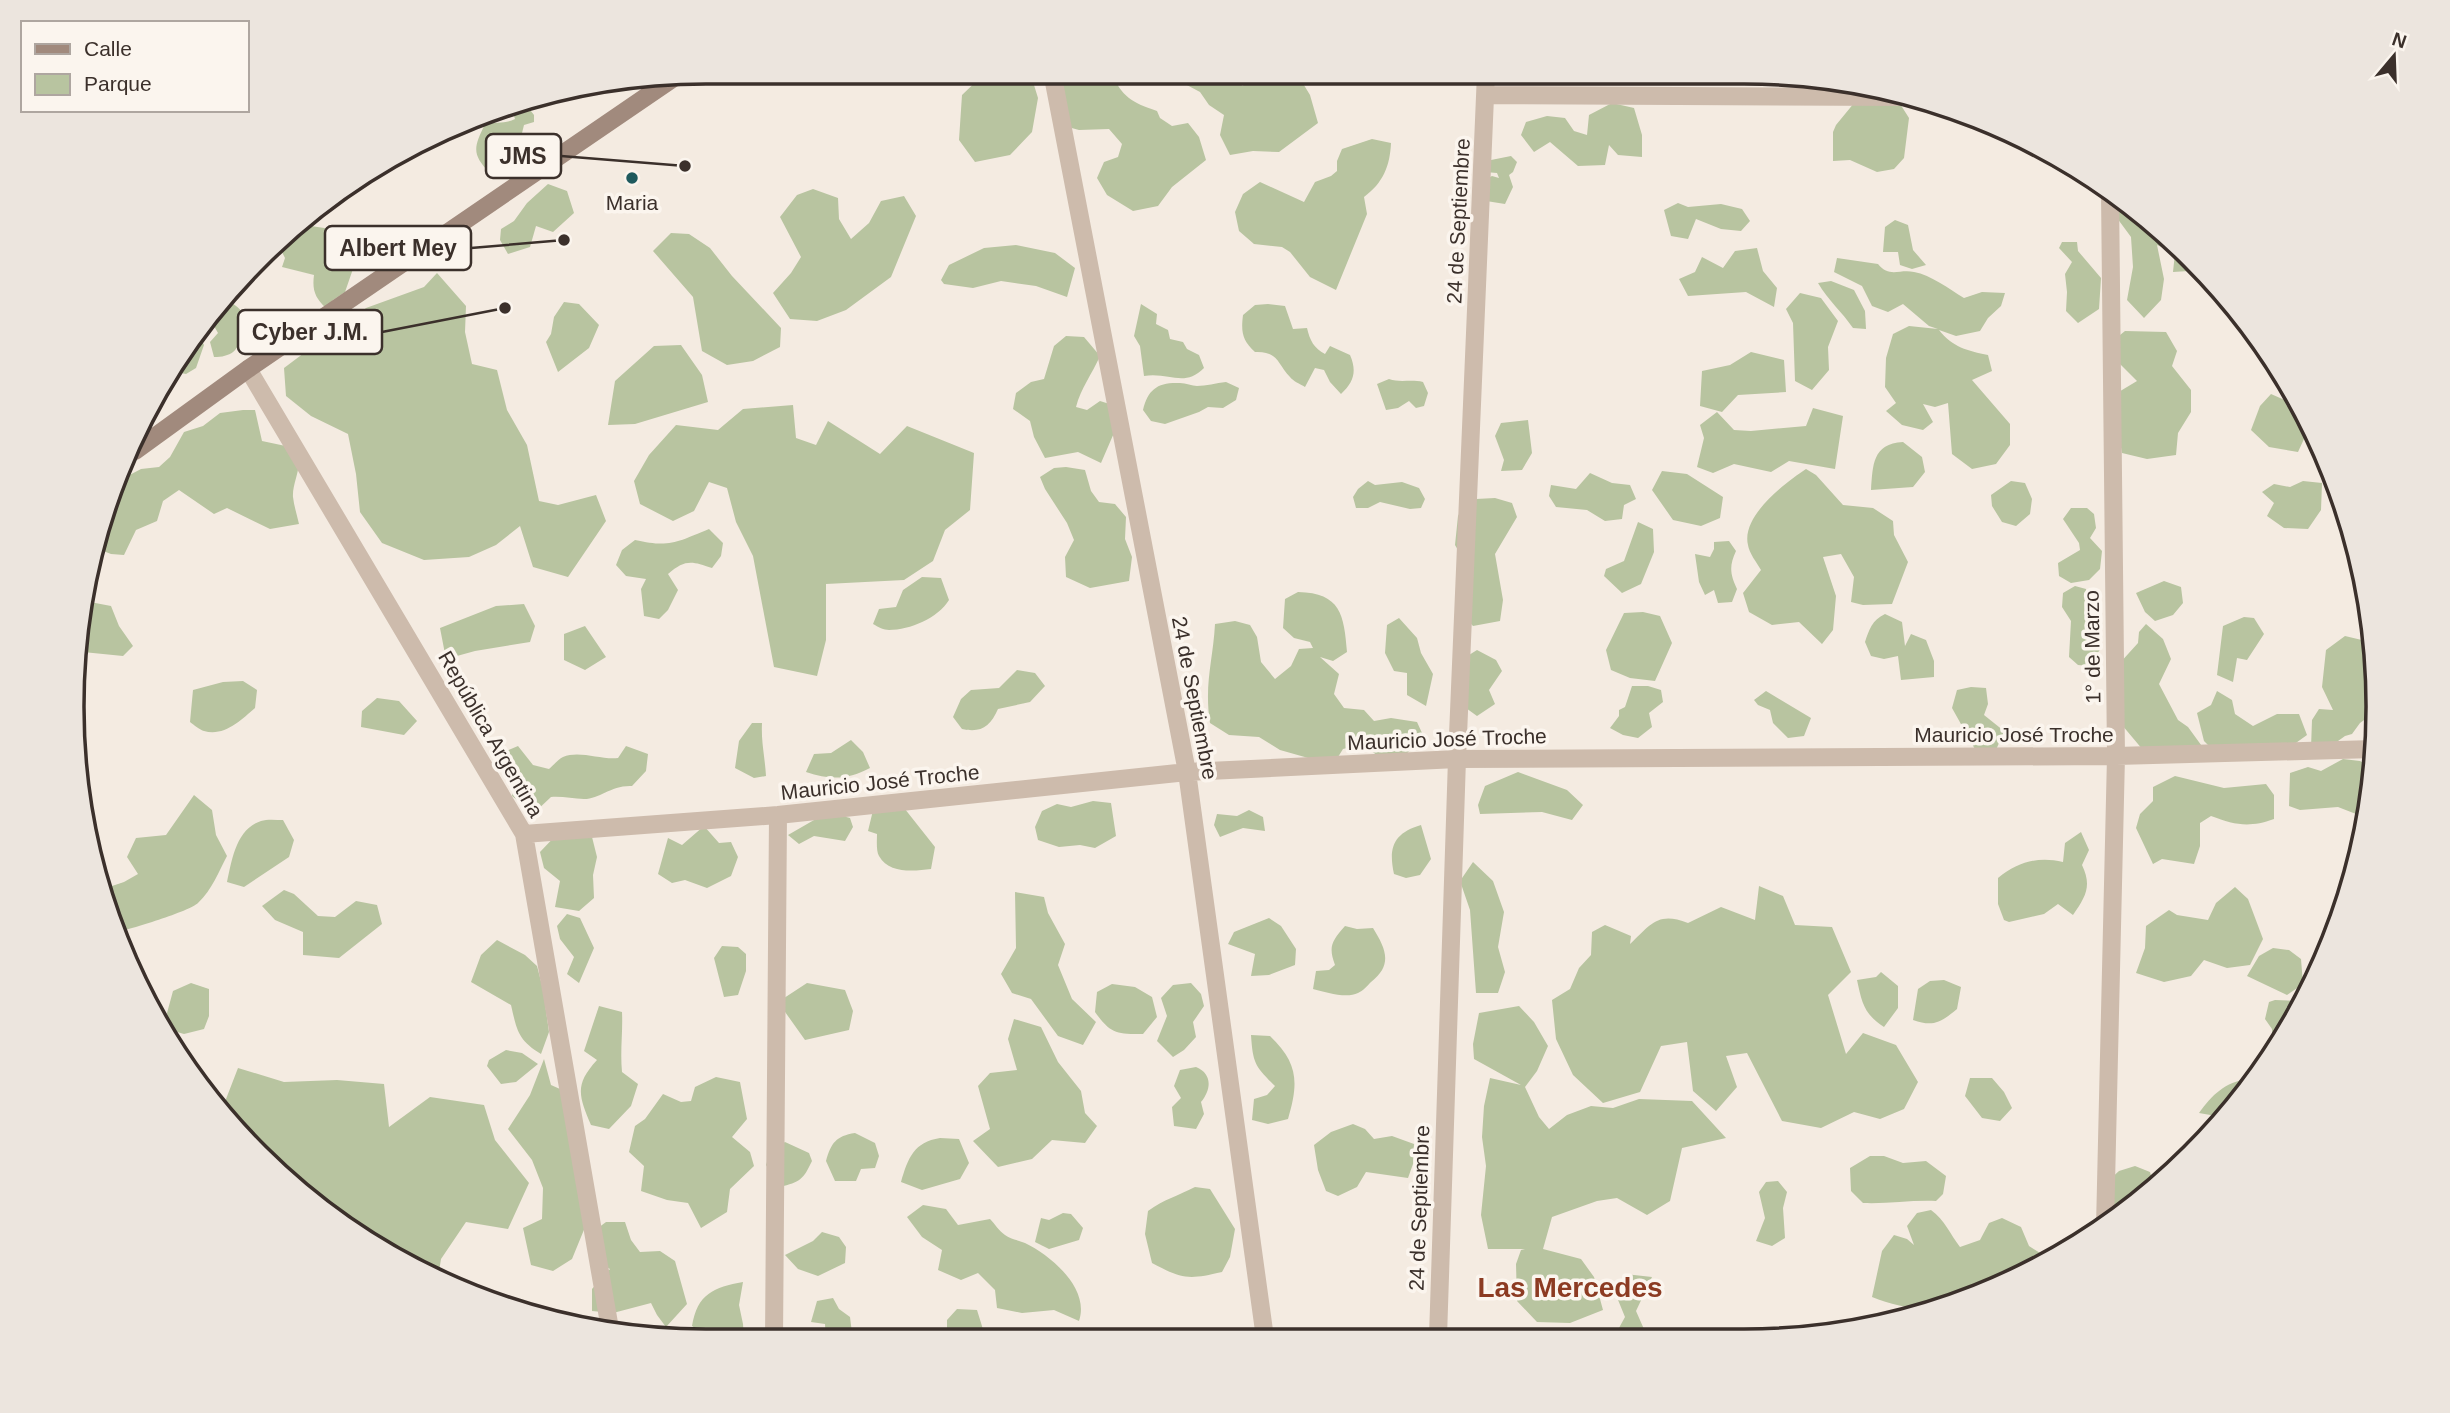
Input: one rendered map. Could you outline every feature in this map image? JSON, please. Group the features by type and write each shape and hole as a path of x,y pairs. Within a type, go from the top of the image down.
{"main road":[{"path":"141,447 248,369 663,85"}],"street":[{"name":"24 de Septiembre","path":"1054,84 1187,772 1264,1329"},
{"name":"24 de Septiembre","path":"1438,1329 1457,759 1486,84"},
{"path":"1486,95 1869,97"},
{"name":"1° de Marzo","path":"2105,1212 2116,756 2110,204"},
{"name":"República Argentina","path":"248,369 524,834 609,1321"},
{"name":"Mauricio José Troche","path":"524,834 778,815 1187,772 1457,759 2116,756 2365,748"},
{"path":"774,1329 778,815"}],"green space":[{"path":"973,84 1034,84 1038,98 1032,132 1010,155 975,162 959,140 962,95"},
{"path":"1047,84 1117,84 1134,101 1157,111 1160,118 1172,126 1188,123 1199,137 1206,160 1172,187 1158,206 1133,211 1107,195 1097,178 1104,162 1118,157 1122,144 1109,129 1079,130 1068,127"},
{"path":"1185,84 1303,84 1310,95 1318,123 1279,152 1253,151 1230,155 1220,135 1224,115 1209,105 1200,92"},
{"path":"1859,97 1900,104 1909,118 1904,158 1894,169 1877,172 1850,160 1833,161 1833,132"},
{"path":"1612,103 1634,108 1642,135 1642,157 1618,155 1609,145 1605,165 1578,166 1550,142 1534,152 1521,135 1526,122 1547,116 1565,118 1574,131 1587,135 1589,115"},
{"path":"530,110 534,115 534,122 524,125 522,133 528,141 529,160 490,173 477,155 478,139 485,125 515,119 514,115"},
{"path":"1372,139 1391,143 1389,159 1381,180 1364,197 1367,214 1336,290 1310,277 1290,252 1282,247 1254,244 1239,231 1235,212 1243,194 1260,182 1304,202 1315,182 1337,171 1337,161 1342,149"},
{"path":"1511,156 1517,162 1509,175 1513,187 1505,204 1480,200 1482,181 1492,176 1499,178 1497,173 1485,172 1486,161"},
{"path":"548,184 567,191 574,213 553,232 536,226 530,247 508,254 500,240 501,229 514,221 527,203"},
{"path":"813,189 838,198 839,219 851,239 869,223 881,201 904,196 916,216 891,277 846,310 817,321 790,319 773,293 801,257 780,217 797,195"},
{"path":"1678,203 1688,207 1721,204 1742,209 1750,221 1741,231 1721,229 1696,219 1688,239 1671,236 1664,210"},
{"path":"2119,211 2166,249 2157,245 2164,279 2161,300 2144,318 2127,300 2133,267 2131,237 2117,218"},
{"path":"1895,220 1908,225 1913,250 1926,265 1912,269 1900,265 1898,252 1883,252 1885,227"},
{"path":"311,226 331,229 341,241 338,251 348,255 354,266 345,292 326,308 315,293 314,275 282,267 285,258 282,251"},
{"path":"671,233 689,234 710,248 732,276 781,328 780,347 753,361 727,365 702,351 693,297 653,251"},
{"path":"2062,242 2077,242 2078,251 2101,278 2099,309 2078,323 2066,311 2065,274 2072,262 2059,248"},
{"path":"1016,245 1055,253 1075,268 1067,297 1036,286 1001,281 973,288 944,284 941,280 949,265 984,248"},
{"path":"1757,248 1763,271 1777,288 1774,307 1746,292 1688,296 1679,279 1695,272 1702,257 1723,268 1735,251"},
{"path":"2175,257 2189,271 2173,272"},
{"path":"1837,258 1878,264 1890,272 1909,271 1927,276 1964,298 1982,292 2005,293 2001,306 1988,318 1980,331 1956,336 1939,330 1949,341 1988,355 1992,371 1972,380 2010,424 2010,445 1996,464 1972,469 1952,454 1948,403 1935,407 1923,404 1933,422 1923,430 1902,425 1886,411 1896,403 1885,387 1886,358 1893,334 1909,326 1938,329 1929,326 1903,304 1888,312 1872,306 1862,286 1834,272"},
{"path":"437,273 466,306 465,332 472,364 497,370 507,410 527,445 539,501 558,505 596,495 606,521 568,577 533,567 520,526 496,545 469,557 424,560 382,543 360,512 348,434 311,416 286,396 284,368 304,353 322,334 346,325 366,308 424,287"},
{"path":"1831,281 1854,290 1865,311 1866,329 1853,328 1818,283"},
{"path":"1800,293 1821,298 1838,321 1828,347 1829,370 1812,390 1795,381 1793,323 1786,309"},
{"path":"564,302 579,304 599,325 589,348 558,372 546,342 551,334 554,317"},
{"path":"232,303 253,318 249,329 240,332 239,344 234,351 225,356 214,357 210,342 218,333 214,326"},
{"path":"1141,304 1157,314 1156,324 1168,330 1170,339 1183,342 1187,349 1199,355 1204,368 1197,374 1183,378 1144,376 1140,346 1134,336"},
{"path":"1255,305 1285,306 1293,329 1307,328 1313,344 1321,352 1325,354 1330,346 1350,355 1353,376 1341,394 1324,370 1315,368 1305,387 1291,378 1273,356 1255,352 1247,344 1243,335 1243,315"},
{"path":"2125,331 2166,332 2177,351 2172,366 2191,390 2191,412 2178,433 2176,455 2147,459 2122,453 2112,396 2137,381 2104,348"},
{"path":"1066,336 1084,337 1100,356 1076,407 1087,410 1100,401 1119,407 1117,426 1101,463 1078,452 1045,458 1034,437 1030,421 1013,409 1016,393 1031,382 1044,379 1054,346"},
{"path":"203,342 196,368 186,374 181,373"},
{"path":"681,345 702,375 708,402 635,424 608,425 615,381 654,346"},
{"path":"1751,352 1784,360 1786,392 1738,395 1722,412 1700,406 1702,371 1730,365"},
{"path":"1389,379 1423,382 1428,393 1424,406 1416,408 1409,401 1398,408 1386,410 1377,384"},
{"path":"1226,382 1239,388 1236,400 1223,408 1208,407 1165,424 1151,421 1143,410 1151,392 1160,386 1180,383 1200,386"},
{"path":"2271,394 2286,401 2305,437 2298,452 2269,447 2251,430 2260,406"},
{"path":"793,405 796,438 816,445 828,421 880,454 907,426 974,453 970,510 945,530 933,561 904,580 826,584 826,640 817,676 774,667 753,556 736,522 727,488 709,482 694,511 673,521 640,504 634,481 649,455 676,425 718,430 743,409"},
{"path":"1813,408 1843,416 1835,469 1789,461 1771,472 1734,464 1713,473 1697,467 1704,438 1700,425 1717,412 1734,430 1751,431 1806,426"},
{"path":"255,410 262,441 295,448 299,461 293,497 299,524 270,529 227,508 214,514 179,490 163,501 157,521 136,530 124,555 104,551 128,476 141,469 159,467 170,457 184,432 203,426 220,413"},
{"path":"1528,420 1532,453 1522,470 1501,471 1504,460 1495,436 1501,423"},
{"path":"1903,442 1922,457 1925,472 1913,487 1871,490 1874,464 1880,451"},
{"path":"1054,468 1085,470 1091,491 1099,502 1115,504 1126,517 1125,539 1132,557 1129,581 1090,588 1066,577 1065,557 1074,540 1040,477"},
{"path":"1806,469 1816,475 1843,505 1873,508 1893,521 1894,535 1908,562 1892,604 1863,605 1851,602 1854,577 1841,554 1823,557 1836,596 1833,630 1822,644 1799,622 1772,625 1749,612 1743,593 1761,570 1748,545 1751,523 1766,501"},
{"path":"1662,471 1687,474 1723,497 1720,518 1701,526 1673,520 1652,490"},
{"path":"1590,473 1612,483 1630,485 1636,499 1624,505 1622,519 1605,521 1587,510 1556,507 1549,496 1551,485 1576,489"},
{"path":"1368,481 1375,485 1402,482 1419,488 1425,499 1421,508 1410,509 1380,502 1368,508 1356,508 1353,497"},
{"path":"2011,481 2025,483 2032,499 2030,514 2016,526 2002,522 1992,506 1991,495"},
{"path":"2303,481 2322,483 2321,510 2308,529 2284,528 2267,516 2274,503 2262,492 2274,484 2290,487"},
{"path":"1495,498 1512,503 1517,517 1495,554 1503,600 1500,621 1473,626 1459,611 1465,562 1455,545 1458,516 1463,507 1476,499"},
{"path":"2071,508 2087,508 2094,514 2096,528 2090,538 2102,551 2100,569 2089,580 2071,583 2059,576 2058,563 2080,550 2079,543 2063,519"},
{"path":"1638,522 1653,529 1654,552 1641,584 1622,593 1604,576 1606,569 1624,561"},
{"path":"709,529 723,543 721,556 712,568 689,563 674,569 668,574 678,590 668,610 659,619 644,616 641,589 646,579 626,576 616,565 622,550 635,540 673,542"},
{"path":"1729,541 1736,551 1731,570 1737,589 1732,602 1718,603 1714,590 1705,595 1699,582 1695,554 1710,557 1714,542"},
{"path":"922,577 941,578 949,600 938,612 923,622 906,628 887,630 873,624 879,609 896,607 903,590"},
{"path":"2164,581 2181,587 2183,603 2173,615 2155,621 2145,612 2136,593"},
{"path":"2075,586 2086,589 2094,624 2098,630 2101,648 2089,666 2078,665 2069,657 2071,621 2062,607 2063,593"},
{"path":"1298,592 1312,593 1332,602 1342,617 1347,652 1333,661 1320,657 1339,674 1334,694 1344,708 1364,710 1374,721 1391,718 1417,722 1422,733 1406,755 1379,757 1363,744 1343,749 1333,765 1280,750 1259,737 1229,735 1210,723 1208,684 1215,624 1235,621 1250,625 1257,637 1261,662 1275,679 1291,666 1299,649 1313,648 1310,642 1294,638 1283,628 1285,599"},
{"path":"93,603 111,606 119,626 133,646 123,656 86,652"},
{"path":"524,604 535,626 530,642 446,659 440,628 496,606"},
{"path":"1643,612 1660,616 1672,643 1655,681 1630,678 1611,670 1606,650 1624,613"},
{"path":"1885,614 1902,622 1905,646 1911,634 1926,640 1934,661 1934,677 1901,680 1898,656 1884,659 1871,656 1865,642 1874,622"},
{"path":"2244,617 2254,618 2264,634 2247,660 2237,658 2233,682 2217,675 2223,626"},
{"path":"1399,618 1417,638 1421,653 1433,674 1426,706 1407,695 1407,673 1394,671 1385,653 1387,625"},
{"path":"2146,624 2163,639 2171,659 2159,684 2178,720 2188,727 2204,749 2143,750 2122,725 2119,664 2138,643 2139,632"},
{"path":"585,626 606,657 585,670 564,660 564,634"},
{"path":"2345,636 2362,640 2366,719 2352,734 2331,746 2311,748 2312,720 2319,709 2333,710 2322,687 2326,650"},
{"path":"1477,650 1496,660 1502,671 1489,690 1495,704 1477,716 1459,703 1461,660"},
{"path":"1017,670 1035,673 1045,686 1030,702 998,709 984,727 975,730 962,729 953,717 961,699 971,690 999,688"},
{"path":"243,681 257,690 255,708 238,722 225,730 211,732 190,722 193,690 223,682"},
{"path":"1632,686 1648,686 1661,690 1663,702 1649,713 1652,727 1638,738 1623,735 1610,728 1619,716 1619,710 1625,707"},
{"path":"1986,688 1988,704 1984,715 2004,731 1996,750 1976,751 1952,708 1957,690"},
{"path":"1766,691 1811,718 1804,736 1788,738 1773,723 1770,710 1758,705 1754,700"},
{"path":"2217,691 2232,700 2235,714 2253,726 2277,714 2299,714 2307,735 2293,745 2222,759 2204,741 2197,713 2211,705"},
{"path":"377,698 399,701 417,721 404,735 361,727 362,711"},
{"path":"752,723 762,723 766,776 754,778 735,768 739,741"},
{"path":"851,740 863,752 870,768 839,778 806,772 814,754 831,753"},
{"path":"518,746 533,765 549,769 561,758 569,755 618,758 626,746 648,754 646,771 632,786 590,798 551,797 534,813 512,796 516,782 508,771 504,752"},
{"path":"2343,759 2363,763 2357,814 2338,807 2300,810 2289,806 2290,773 2308,767 2321,771"},
{"path":"1518,772 1567,790 1583,805 1572,820 1542,812 1480,814 1478,805 1485,786"},
{"path":"2175,776 2224,788 2266,784 2274,795 2274,819 2257,824 2242,824 2211,816 2200,823 2200,846 2194,864 2162,859 2153,864 2136,828 2140,814 2153,801 2153,787"},
{"path":"194,795 212,810 216,835 227,856 215,880 198,903 184,911 125,930 111,886 138,874 127,857 136,838 166,835"},
{"path":"876,798 897,799 935,847 931,869 895,869 883,862 877,851 877,834 868,831"},
{"path":"1093,801 1111,803 1116,836 1095,848 1080,845 1059,847 1038,840 1035,827 1042,811 1057,804 1071,807"},
{"path":"1249,810 1263,817 1265,831 1243,828 1220,837 1214,825 1217,814 1237,816"},
{"path":"839,815 850,818 853,827 845,841 814,836 799,844 788,835 821,816"},
{"path":"283,820 294,840 289,857 244,887 227,882 237,846 246,831 261,821"},
{"path":"1421,825 1431,859 1420,875 1406,878 1394,874 1392,856 1395,842 1405,832"},
{"path":"704,826 719,843 731,842 738,857 731,876 707,888 685,880 672,883 658,874 668,838 682,845"},
{"path":"561,830 592,837 597,857 593,875 594,898 579,911 555,907 560,881 544,868 540,852"},
{"path":"2081,832 2089,850 2082,865 2087,885 2073,915 2058,904 2044,914 2009,922 2004,920 1998,904 1998,878 2013,868 2037,860 2063,862 2065,843"},
{"path":"1473,862 1493,881 1504,912 1498,947 1505,972 1498,993 1476,993 1470,910 1460,881"},
{"path":"1759,886 1783,896 1795,925 1832,927 1851,972 1828,995 1846,1054 1863,1033 1896,1045 1918,1082 1904,1109 1880,1119 1854,1112 1821,1128 1782,1121 1747,1053 1726,1056 1737,1087 1716,1111 1693,1091 1687,1042 1661,1046 1640,1092 1603,1103 1573,1075 1556,1039 1552,1000 1570,989 1579,968 1591,955 1592,932 1605,925 1631,936 1630,944 1662,919 1688,923 1721,907 1755,920"},
{"path":"2235,887 2248,899 2263,939 2250,965 2227,968 2204,960 2191,976 2164,982 2136,973 2145,948 2146,926 2169,910 2177,915 2208,920 2216,903"},
{"path":"284,890 294,894 318,916 335,917 356,901 377,905 382,924 339,958 303,955 303,932 275,920 262,906"},
{"path":"1015,892 1044,897 1048,913 1065,944 1058,965 1072,999 1096,1022 1083,1045 1058,1036 1031,999 1012,993 1001,974 1016,948"},
{"path":"567,914 580,918 594,948 579,983 567,974 574,957 560,939 557,926"},
{"path":"1269,918 1281,926 1296,949 1295,965 1269,975 1251,976 1255,954 1228,944 1234,932"},
{"path":"1345,926 1357,929 1373,928 1384,950 1385,963 1382,969 1363,990 1353,995 1313,989 1316,971 1329,970 1335,965 1332,944"},
{"path":"497,940 525,955 537,966 549,1032 541,1054 523,1039 511,1005 471,982 481,955"},
{"path":"722,946 738,947 746,954 746,971 738,995 724,997 714,958"},
{"path":"2273,948 2289,950 2301,959 2303,980 2300,986 2287,995 2247,976 2259,956"},
{"path":"1881,972 1898,986 1898,1008 1884,1027 1865,1007 1857,980 1876,977"},
{"path":"1944,980 1961,987 1957,1009 1936,1022 1913,1020 1918,989 1930,981"},
{"path":"191,983 209,989 209,1016 204,1029 184,1034 176,1032 167,1013 173,991"},
{"path":"807,983 845,990 853,1011 849,1030 805,1040 778,1002"},
{"path":"1191,983 1201,994 1204,1006 1193,1022 1196,1037 1173,1057 1157,1041 1167,1016 1161,998 1173,985"},
{"path":"1112,984 1135,987 1152,997 1157,1017 1143,1034 1126,1034 1110,1029 1095,1012 1097,992"},
{"path":"2292,1001 2272,1035 2272,1029 2265,1019 2269,1002"},
{"path":"599,1006 622,1012 622,1072 638,1084 631,1106 609,1129 591,1125 581,1091 585,1077 597,1060 584,1051"},
{"path":"1519,1006 1534,1022 1548,1046 1537,1071 1525,1087 1539,1117 1549,1129 1567,1115 1591,1106 1613,1108 1639,1099 1692,1101 1726,1138 1682,1148 1670,1201 1647,1215 1617,1198 1597,1201 1552,1217 1543,1249 1581,1259 1594,1277 1603,1310 1570,1323 1537,1322 1517,1301 1516,1264 1521,1250 1525,1249 1488,1249 1481,1215 1486,1166 1482,1137 1484,1106 1490,1078 1521,1085 1474,1059 1473,1044 1479,1013"},
{"path":"1014,1019 1041,1027 1058,1062 1081,1091 1085,1113 1097,1126 1085,1143 1052,1140 1032,1159 998,1167 973,1141 990,1129 978,1086 990,1073 1017,1070 1008,1039"},
{"path":"1251,1035 1270,1036 1291,1064 1295,1084 1288,1119 1268,1124 1252,1120 1254,1099 1267,1095 1275,1086 1256,1064"},
{"path":"506,1050 522,1053 538,1064 516,1082 501,1084 487,1066 489,1060"},
{"path":"544,1059 551,1085 569,1093 590,1215 572,1259 553,1271 531,1265 523,1228 542,1219 543,1188 532,1160 508,1129 530,1095"},
{"path":"1196,1067 1202,1070 1209,1083 1201,1102 1204,1114 1196,1129 1174,1126 1172,1107 1181,1098 1174,1086 1180,1070"},
{"path":"238,1068 284,1082 337,1080 384,1084 389,1127 430,1097 484,1105 495,1140 529,1183 508,1229 466,1222 441,1259 439,1269 395,1246 361,1224 296,1175 259,1140 225,1101"},
{"path":"716,1077 740,1082 747,1119 732,1137 750,1152 754,1166 730,1189 727,1212 701,1228 688,1203 667,1200 641,1191 644,1166 629,1152 635,1126 645,1119 663,1094 681,1102 691,1101 695,1087"},
{"path":"1970,1078 1992,1078 2004,1092 2012,1108 2000,1121 1982,1118 1965,1096"},
{"path":"2240,1081 2213,1116 2199,1113 2220,1090"},
{"path":"1353,1124 1365,1129 1374,1139 1392,1136 1414,1144 1413,1164 1408,1178 1366,1172 1357,1187 1338,1196 1326,1191 1318,1170 1314,1145 1331,1132"},
{"path":"855,1133 875,1143 879,1156 875,1168 861,1169 856,1181 835,1181 826,1161 830,1149 839,1138"},
{"path":"940,1138 959,1139 969,1163 960,1179 922,1190 901,1182 913,1152 924,1143"},
{"path":"785,1142 809,1153 812,1161 800,1179 780,1187 766,1165 771,1150"},
{"path":"1870,1156 1884,1156 1903,1163 1926,1161 1946,1176 1943,1194 1936,1201 1863,1203 1851,1191 1850,1168"},
{"path":"2135,1166 2150,1172 2151,1177 2114,1206 2107,1201 2108,1181 2119,1171"},
{"path":"1778,1181 1787,1192 1783,1208 1785,1238 1772,1246 1756,1241 1765,1218 1759,1192 1766,1182"},
{"path":"1195,1187 1210,1189 1235,1229 1230,1257 1222,1272 1186,1276 1152,1263 1145,1234 1148,1211"},
{"path":"923,1205 946,1209 958,1225 990,1219 1007,1236 1046,1256 1074,1286 1081,1309 1079,1321 1054,1310 1022,1313 997,1308 995,1290 978,1273 961,1280 938,1270 942,1250 922,1237 907,1217"},
{"path":"1931,1210 1944,1223 1960,1247 1980,1240 1989,1223 2002,1218 2021,1227 2029,1246 2041,1253 1982,1282 1907,1307 1872,1297 1882,1251 1894,1235 1907,1239 1914,1245 1907,1226 1917,1213"},
{"path":"1063,1213 1071,1214 1083,1228 1079,1240 1049,1249 1035,1242 1041,1218 1049,1220"},
{"path":"606,1222 625,1222 631,1240 640,1252 660,1251 675,1261 687,1304 666,1327 651,1303 613,1313 592,1311 592,1289 610,1269 598,1262 598,1228"},
{"path":"822,1232 839,1237 846,1247 845,1263 818,1276 798,1269 785,1255 813,1241"},
{"path":"1625,1274 1652,1277 1636,1311 1644,1329 1618,1329 1625,1317 1616,1295"},
{"path":"743,1282 739,1305 743,1329 696,1329 692,1326 694,1315 703,1299 724,1286"},
{"path":"833,1298 839,1309 850,1317 852,1329 825,1329 825,1324 811,1322 817,1301"},
{"path":"957,1309 977,1310 983,1329 947,1329 947,1320"}],"place":[{"name":"JMS","path":"685,166"},
{"name":"Maria","path":"632,178"},
{"name":"Albert Mey","path":"564,240"},
{"name":"Cyber J.M.","path":"505,308"}],"district":[{"name":"Las Mercedes","path":"1570,1287"}]}
